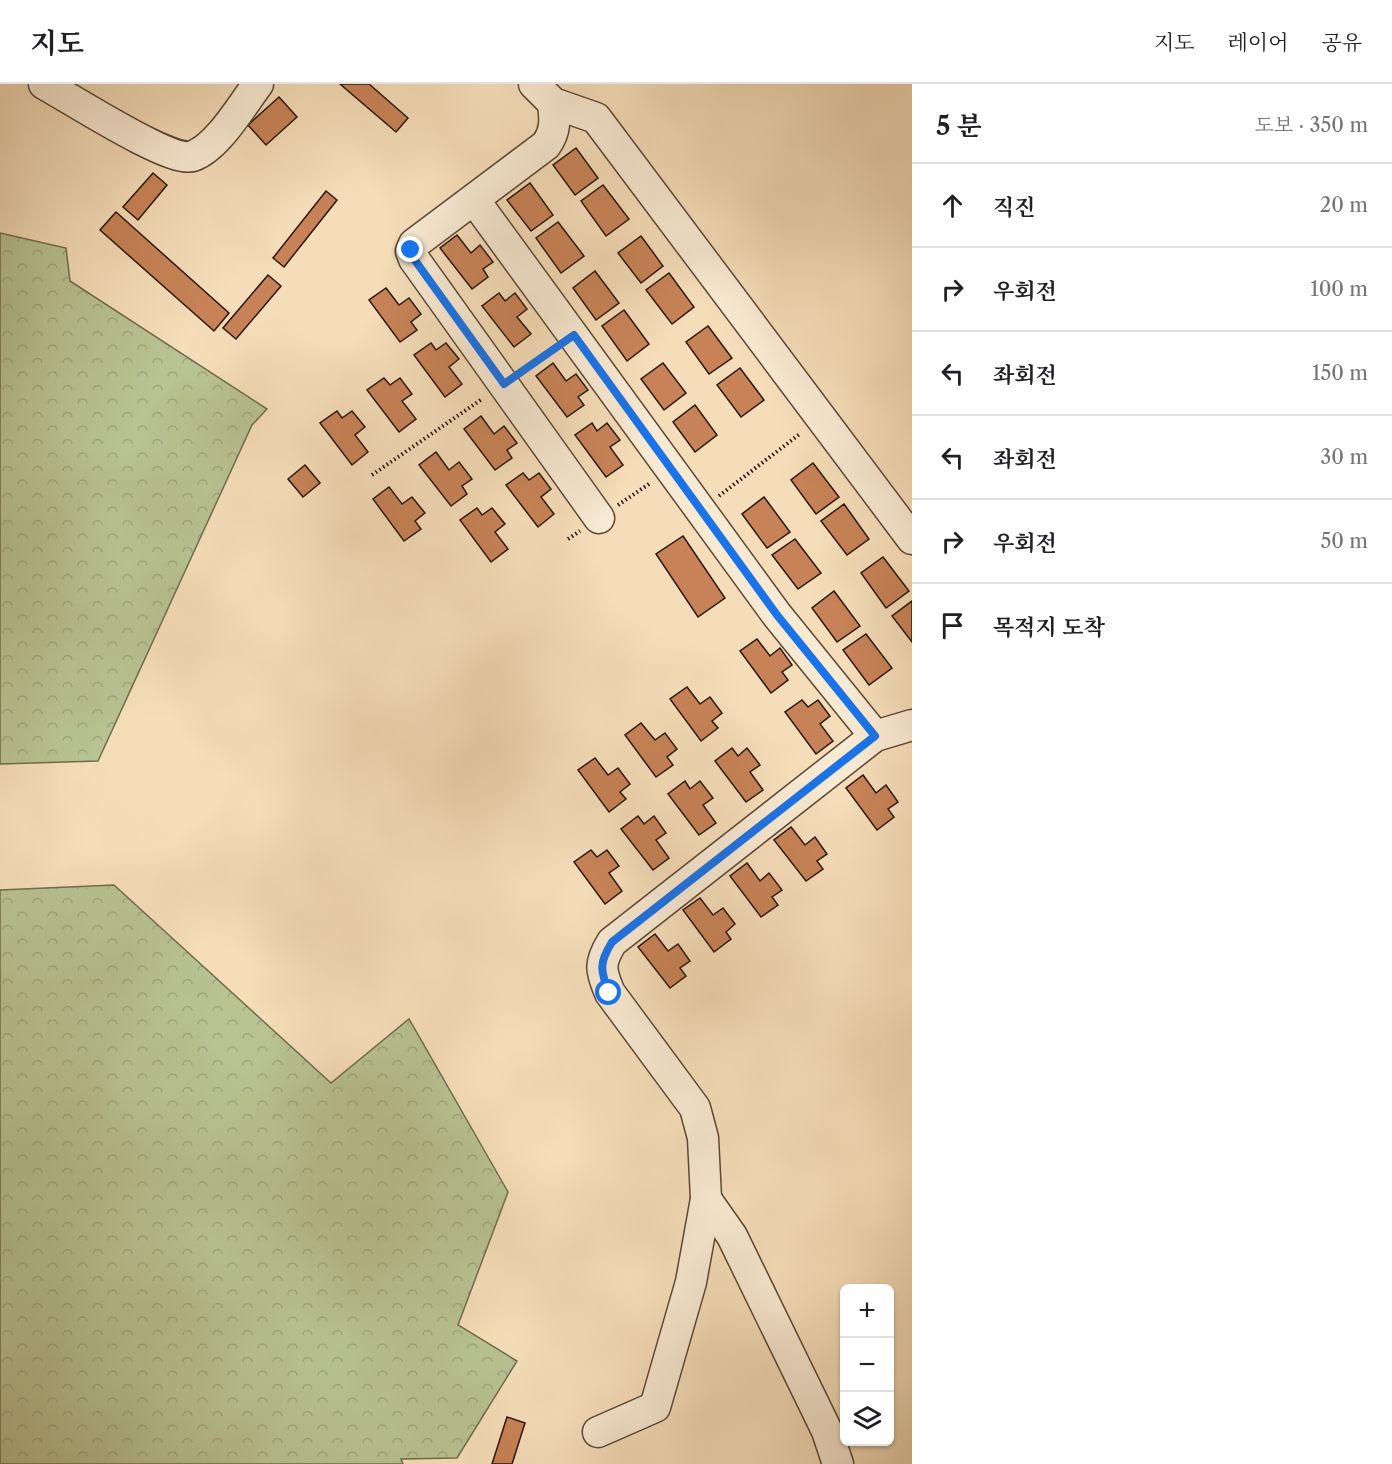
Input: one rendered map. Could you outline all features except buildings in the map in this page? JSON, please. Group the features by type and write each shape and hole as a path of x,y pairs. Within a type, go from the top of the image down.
{"street":[{"path":"45,84 151,146 177,157 191,157 215,139 258,84"},
{"path":"543,94 555,123 553,135 546,145 475,201 414,244 411,250 414,259 599,518"},
{"path":"543,94 596,118 912,539"},
{"path":"475,201 777,615 875,736"},
{"path":"598,1432 655,1407 691,1282 706,1199 703,1138 695,1108 609,993 603,975 602,958 612,942 875,736 912,725"},
{"path":"706,1199 732,1236 827,1431 838,1464"}],"path":[{"path":"372,475 574,335"},
{"path":"702,510 821,418"}],"green space":[{"path":"0,233 66,248 70,281 267,409 252,425 98,761 0,764"},
{"path":"114,885 331,1083 409,1019 508,1192 458,1325 517,1361 457,1458 401,1459 403,1464 0,1464 0,890"}],"route":[{"path":"411,250 414,259 504,384 574,335 777,615 875,736 612,942 602,958 603,975 609,993"}]}
